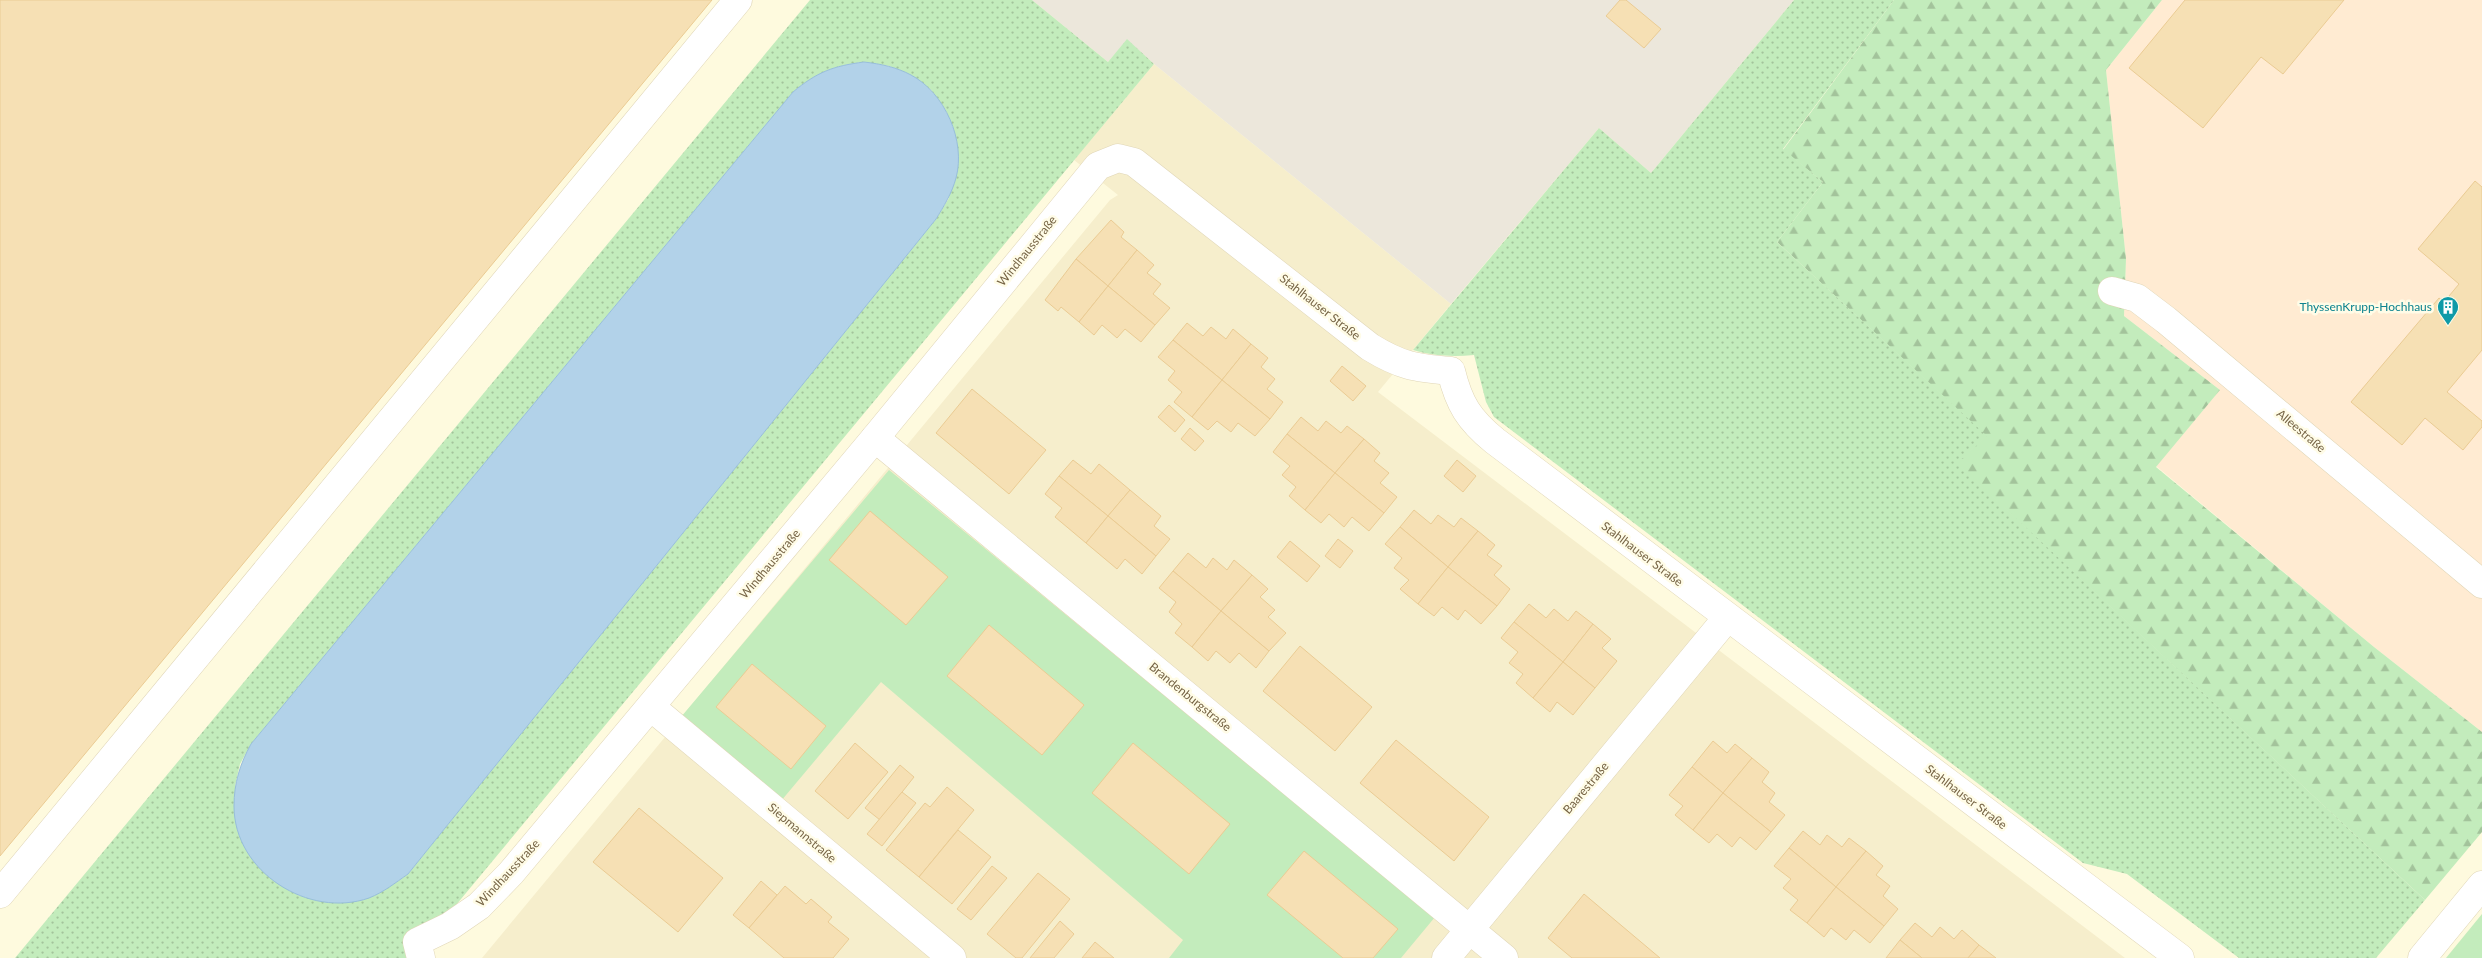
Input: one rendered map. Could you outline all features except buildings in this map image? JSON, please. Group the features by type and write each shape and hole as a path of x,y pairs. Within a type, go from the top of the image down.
{"street":[{"path":"0,894 738,0"},
{"name":"Stahlhauser Straße","path":"1118,158 1134,162 1370,347 1392,360 1413,368 1451,371 1464,410 1476,425 1727,618 2180,958"},
{"name":"Windhausstraße","path":"419,950 479,906 511,874 875,438 1098,166 1118,158"},
{"name":"Alleestraße","path":"2112,291 2137,298 2166,320 2482,584"},
{"name":"Brandenburgstraße","path":"875,438 1504,958"},
{"name":"Baarestraße","path":"1446,958 1727,618"},
{"name":"Siepmannstraße","path":"651,707 952,958"},
{"path":"2422,958 2482,885"}],"shaded area":[{"path":"1032,0 1794,0 1651,173 1599,128 1451,304 1154,64 1127,40 1108,62"},
{"path":"2162,0 2482,0 2482,732 2374,647 2156,466 2220,390 2124,316 2126,259 2106,70"},
{"path":"1154,64 1451,304 1378,392 2125,958 482,958 1110,200 1118,195 1074,160"}],"green space":[{"path":"810,0 1032,0 1108,62 1127,39 1154,64 412,958 15,958","holes":["864,62 889,66 913,76 931,90 945,109 954,130 949,198 936,219 408,874 382,891 356,900 329,901 298,895 235,786 240,764 251,744 793,92 810,79 835,68"]},
{"path":"1794,0 1894,0 1783,149 1823,182 1777,242 1987,436 1957,463 2425,900 2376,958 2239,958 2127,874 2083,863 1494,417 1486,402 1474,355 1443,356 1413,350 1599,128 1651,173"},
{"path":"1894,0 2162,0 2106,70 2126,259 2124,316 2220,390 2156,467 2374,647 2482,732 2482,832 2425,900 1956,463 1986,436 1777,242 1823,182 1783,150"},
{"path":"889,470 1435,917 1401,958 1169,958 1183,940 881,682 781,801 681,717"},
{"path":"2482,914 2482,958 2446,958"}],"water":[{"path":"864,62 882,65 911,75 934,93 950,119 958,149 958,164 952,189 936,219 408,874 374,896 346,903 323,902 300,896 279,885 261,870 247,851 237,830 234,806 236,782 251,744 793,92 810,79 826,71"}],"place":[{"name":"ThyssenKrupp-Hochhaus","path":"2448,326"}]}
